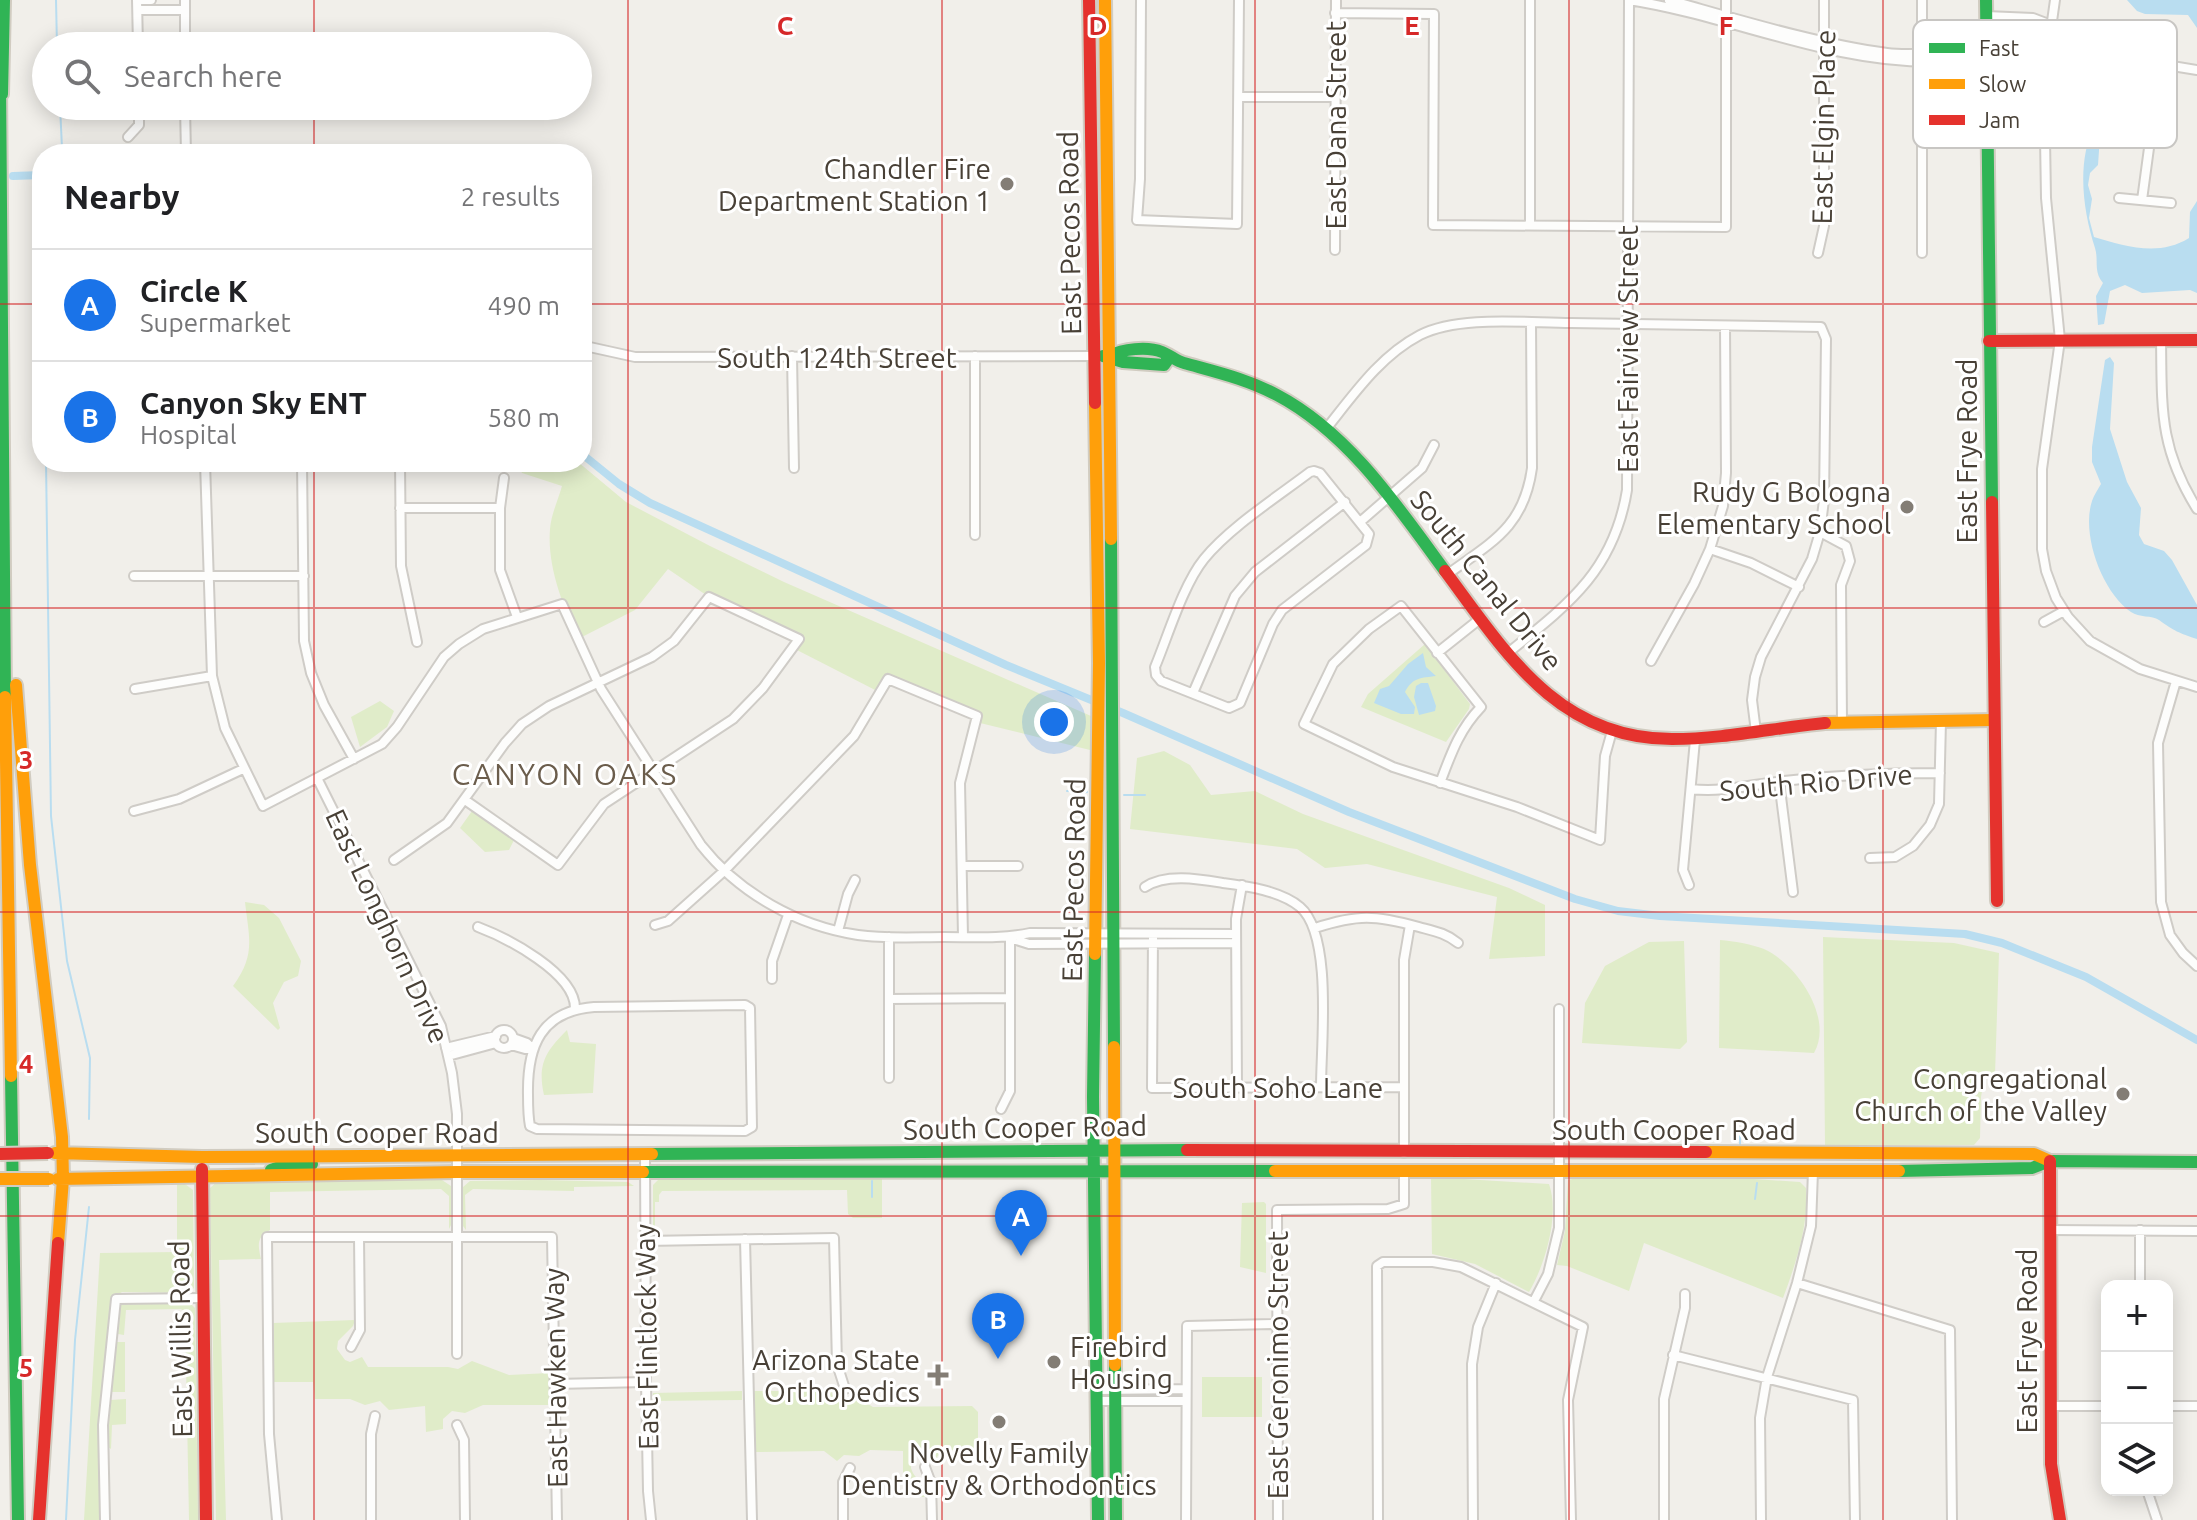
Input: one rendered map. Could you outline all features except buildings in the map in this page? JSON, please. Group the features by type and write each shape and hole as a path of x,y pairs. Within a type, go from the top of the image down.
{"main road":[{"path":"4,0 3,544 18,1520"},
{"name":"East Pecos Road","path":"1089,0 1099,692 1094,1151 1098,1520"},
{"name":"East Pecos Road","path":"1105,0 1113,698 1116,1520"},
{"name":"East Frye Road","path":"1986,0 1986,20"},
{"path":"0,82 2,155"},
{"path":"1089,102 1105,101"},
{"name":"East Frye Road","path":"1987,148 1997,901"},
{"path":"1989,341 2197,340"},
{"path":"1096,356 1109,356"},
{"name":"South Canal Drive","path":"1109,356 1123,362 1164,365 1169,358 1216,370 1256,385 1300,409 1355,457 1529,677 1555,700 1585,720 1612,731 1662,741 1842,723 1993,720"},
{"path":"3,544 12,581 19,750 63,1179 39,1520"},
{"name":"South Cooper Road","path":"0,1154 202,1157 1094,1151 2034,1154 2050,1161"},
{"path":"1813,1154 1813,1171"},
{"path":"1988,1154 1989,1169"},
{"name":"East Willis Road","path":"202,1157 206,1520"},
{"path":"256,1174 283,1166 311,1164 324,1157"},
{"name":"East Frye Road","path":"2050,1161 2052,1483 2060,1520"},
{"name":"South Cooper Road","path":"0,1179 457,1172 1813,1171 2032,1168 2050,1161 2197,1162"}],"street":[{"path":"137,3 151,0"},
{"path":"1141,0 1137,220 1237,224 1239,0"},
{"name":"East Dana Street","path":"1335,250 1336,0"},
{"path":"1530,0 1530,224"},
{"path":"1629,0 1726,19 1876,59 1913,58"},
{"name":"East Fairview Street","path":"1509,652 1562,610 1583,588 1613,540 1623,515 1627,490 1629,0"},
{"path":"1669,0 1726,19"},
{"path":"1335,13 1434,14 1433,225 1726,227 1726,0"},
{"name":"East Elgin Place","path":"1818,253 1824,226 1824,0"},
{"path":"2053,20 2055,0"},
{"path":"137,3 185,5 185,32"},
{"path":"137,3 138,32"},
{"path":"1986,16 2039,20"},
{"path":"2177,68 2197,70"},
{"path":"1239,97 1336,97"},
{"path":"128,137 139,125 139,120"},
{"path":"185,120 186,144"},
{"path":"1922,148 1922,253"},
{"path":"2045,148 2046,198 2060,340 2042,469 2042,549 2046,571 2064,611 2090,641 2140,669 2197,687"},
{"path":"2142,200 2149,148"},
{"path":"2119,198 2171,203"},
{"path":"1448,574 1506,529 1520,513 1529,490 1532,468 1531,323"},
{"path":"1326,429 1382,362 1423,334 1447,326 1531,323 1821,327 1826,339 1824,500 1820,532 1812,559 1772,632 1755,677 1752,700 1756,732"},
{"path":"1651,661 1694,584 1710,549 1723,506 1726,473 1725,326"},
{"path":"2161,339 2162,414 2166,439 2174,468 2197,509"},
{"name":"South 124th Street","path":"592,348 635,357 1096,356"},
{"path":"792,356 794,468"},
{"path":"975,356 975,535"},
{"path":"1360,522 1422,468 1434,445"},
{"path":"205,472 212,676 225,728 263,806 382,744 444,657 483,629 562,604 599,684 701,845 724,871 788,915 838,931 889,937 1010,938 1030,933 1112,940 1236,939"},
{"path":"302,472 304,641 311,673 324,705 354,759"},
{"path":"400,472 401,566 417,642"},
{"path":"1310,472 1320,473 1345,502 1370,539 1282,610 1273,624 1240,703 1229,708 1161,681 1155,667 1191,580 1203,560 1221,542 1310,472"},
{"path":"504,478 500,508 500,570 517,617"},
{"path":"1193,693 1235,596 1243,585 1255,572 1345,502"},
{"path":"400,508 500,508"},
{"path":"1820,532 1846,546 1850,561 1841,585 1842,723"},
{"path":"1710,549 1751,563 1799,587"},
{"path":"134,576 304,576"},
{"path":"394,860 447,823 522,724 549,706 652,657 674,641 709,597 799,639 763,688 733,719 604,804 558,865 465,800"},
{"path":"1440,783 1456,739 1481,707 1401,606 1369,629 1333,664 1304,724 1393,767 1440,783 1517,807 1600,840 1605,756 1612,731"},
{"path":"2044,622 2064,611"},
{"path":"1437,653 1481,618"},
{"path":"135,689 212,676"},
{"path":"655,925 668,921 724,871 854,736 888,679 977,716 960,783 963,937"},
{"path":"2176,681 2158,743 2161,902 2170,935 2197,966"},
{"path":"1870,858 1895,857 1913,846 1930,825 1939,804 1941,721"},
{"path":"1689,885 1683,870 1695,740"},
{"path":"134,811 179,799 243,769"},
{"name":"South Rio Drive","path":"1691,789 1732,789 1862,773 1940,773"},
{"name":"East Longhorn Drive","path":"317,778 441,1026 457,1114 457,1354"},
{"path":"1779,781 1793,892"},
{"path":"962,866 1018,866"},
{"path":"1145,887 1153,881 1194,878 1242,885 1287,899 1301,908 1315,928 1321,960 1321,1087"},
{"path":"838,931 855,880"},
{"path":"1237,1087 1236,939 1242,885"},
{"path":"772,979 772,961 788,915"},
{"path":"1315,928 1344,919 1375,916 1449,935 1458,943"},
{"path":"1404,1153 1404,960 1410,925"},
{"path":"478,927 529,953 559,976 575,999 575,1008"},
{"path":"889,937 889,1078"},
{"path":"1001,1109 1010,1091 1010,938"},
{"name":"South Soho Lane","path":"1153,940 1152,1088 1404,1087"},
{"path":"889,999 1010,998"},
{"path":"745,1005 750,1008 752,1127 745,1131 537,1129 530,1126 528,1084 533,1049 539,1035 553,1019 575,1008 745,1005"},
{"path":"1534,1301 1548,1274 1558,1238 1559,1009"},
{"path":"447,1052 496,1040 503,1030 510,1032 512,1041 525,1049 533,1049"},
{"path":"496,1040 502,1048 512,1041"},
{"name":"East Flintlock Way","path":"645,1154 646,1382 651,1520"},
{"name":"East Geronimo Street","path":"1278,1520 1277,1210 1388,1209 1404,1204 1404,1171"},
{"path":"1761,1520 1760,1418 1767,1377 1797,1283 1811,1226 1813,1171"},
{"path":"2050,1230 2197,1231"},
{"path":"2140,1230 2140,1280"},
{"path":"277,1520 269,1434 267,1237 457,1236"},
{"name":"East Hawken Way","path":"457,1236 552,1237 557,1520"},
{"path":"351,1347 360,1330 359,1237"},
{"path":"645,1241 834,1238 837,1364 845,1389"},
{"path":"745,1239 752,1520"},
{"path":"1378,1520 1377,1266 1383,1262 1433,1262 1461,1267 1583,1327 1568,1400 1571,1520"},
{"path":"1473,1520 1472,1364 1478,1327 1496,1283"},
{"path":"1797,1283 1950,1330 1952,1520"},
{"path":"1664,1520 1664,1399 1685,1308 1685,1294"},
{"path":"105,1520 103,1425 116,1299 203,1298"},
{"path":"1186,1520 1187,1326 1277,1324"},
{"path":"1673,1355 1853,1400 1855,1520"},
{"path":"555,1384 646,1382"},
{"path":"1149,1389 1149,1401"},
{"path":"1097,1395 1149,1389 1186,1389"},
{"path":"1162,1389 1162,1401"},
{"path":"1115,1395 1149,1401 1186,1401"},
{"path":"2050,1406 2101,1406"},
{"path":"2173,1406 2197,1406"},
{"path":"371,1520 371,1434 375,1416"},
{"path":"457,1425 464,1440 465,1520"},
{"path":"925,1467 931,1483 932,1520"},
{"path":"843,1520 843,1482 850,1468"},
{"path":"2149,1496 2157,1520"}],"green space":[{"path":"590,472 626,502 710,546 784,582 1091,716 1090,750 976,722 977,716 889,679 881,693 793,648 799,639 709,597 668,569 635,610 578,639 562,599 551,557 551,524 562,486 522,473"},
{"path":"1425,644 1470,704 1446,742 1361,707 1368,694"},
{"path":"380,701 394,711 387,727 360,747 351,717"},
{"path":"1164,751 1190,765 1211,795 1255,791 1303,814 1509,888 1545,905 1545,956 1489,959 1497,897 1367,864 1325,868 1297,849 1130,829 1137,758"},
{"path":"472,811 514,840 509,850 485,852 460,828"},
{"path":"245,902 264,905 279,918 301,961 298,976 284,982 273,1003 278,1030 233,986 248,955"},
{"path":"1823,937 1954,943 1999,953 1995,1075 1985,1074 1980,1138 1974,1145 1825,1145"},
{"path":"1720,940 1764,949 1800,979 1816,1009 1819,1024 1819,1039 1814,1053 1719,1048"},
{"path":"1684,941 1687,1042 1680,1049 1582,1043 1585,1003 1605,966 1649,942"},
{"path":"567,1030 570,1042 596,1044 593,1093 544,1095 542,1075 545,1059"},
{"path":"1431,1177 1549,1184 1552,1225 1540,1268 1529,1292 1475,1264 1432,1254"},
{"path":"882,1178 882,1218 853,1218 848,1214 847,1190 662,1191 659,1202 655,1202 655,1233 653,1229 653,1185 659,1179"},
{"path":"1739,1178 1800,1182 1806,1188 1803,1230 1783,1298 1644,1243 1629,1291 1567,1266 1557,1265 1565,1231 1568,1180"},
{"path":"442,1180 451,1186 449,1229 449,1196 441,1189 270,1192 270,1230 259,1242 261,1259 219,1260 226,1520 216,1520 210,1188 218,1181"},
{"path":"470,1181 628,1182 634,1186 574,1187 574,1191 473,1189 465,1195 466,1230 463,1226 463,1187"},
{"path":"177,1184 185,1184 193,1190 194,1288 187,1293 122,1292 111,1298 99,1426 100,1520 84,1520 100,1253 177,1252"},
{"path":"1264,1202 1266,1273 1240,1267 1242,1203"},
{"path":"188,1301 195,1308 198,1520 189,1520 185,1312 181,1309 126,1310 124,1335 118,1334 123,1303"},
{"path":"355,1320 338,1341 337,1349 345,1360 350,1362 362,1357 368,1367 458,1369 472,1361 509,1375 549,1373 550,1405 483,1405 465,1413 452,1411 443,1419 443,1429 426,1432 425,1406 389,1410 380,1401 365,1405 350,1399 315,1399 313,1382 274,1382 273,1323"},
{"path":"116,1342 125,1342 125,1392 111,1392"},
{"path":"1202,1377 1262,1377 1262,1417 1202,1417"},
{"path":"742,1391 742,1400 653,1401 653,1393"},
{"path":"752,1391 831,1391 833,1397 842,1403 858,1398 873,1407 972,1406 978,1412 978,1450 943,1450 936,1458 924,1452 917,1455 911,1468 925,1485 928,1497 903,1497 903,1451 870,1450 859,1456 844,1455 837,1461 824,1451 756,1452"},
{"path":"126,1399 126,1424 112,1425 111,1449 108,1447 110,1400"}],"water":[{"path":"2127,0 2197,0 2197,28 2188,15 2145,14 2137,11"},
{"path":"2087,148 2099,148 2098,165 2090,173 2088,185 2092,199 2089,218 2094,237 2142,248 2178,244 2189,238 2190,212 2197,201 2197,293 2190,290 2142,293 2125,285 2110,291 2104,324 2098,325 2096,296 2103,283 2097,270 2087,218 2083,186"},
{"path":"2110,357 2114,363 2110,429 2127,482 2141,508 2139,535 2144,544 2164,551 2172,560 2197,605 2197,639 2156,618 2131,612 2111,591 2096,561 2089,514 2101,484 2092,462 2092,447 2105,360"},
{"path":"1423,653 1426,667 1436,676 1414,681 1405,692 1415,707 1414,714 1401,714 1374,703 1380,689 1389,686 1408,664"},
{"path":"1428,683 1436,706 1435,711 1419,715 1414,697 1416,686"}],"waterway":[{"path":"56,0 57,32"},
{"path":"61,120 62,144"},
{"path":"13,176 32,175"},
{"path":"592,462 650,503 1006,665 1349,812 1575,899 1618,911 1660,916 1965,934 2002,943 2086,977 2197,1040"},
{"path":"46,472 51,816 67,961 90,1058 89,1119"},
{"path":"1067,791 1087,792"},
{"path":"1124,795 1145,795"},
{"path":"1740,1134 1740,1145"},
{"path":"872,1181 872,1197"},
{"path":"1755,1199 1757,1183"},
{"path":"66,1520 75,1340 89,1207"}],"traffic: fast":[{"path":"2,94 4,0"},
{"path":"1986,0 1986,20"},
{"path":"0,82 5,697"},
{"path":"1988,148 1992,502"},
{"path":"1109,356 1135,349 1156,350 1181,362 1254,385 1303,411 1370,473 1445,571"},
{"path":"1103,356 1123,362 1164,365 1169,358"},
{"path":"1111,539 1114,1047"},
{"path":"1095,954 1093,1097 1098,1520"},
{"path":"11,1076 18,1520"},
{"path":"652,1154 1187,1150"},
{"path":"1899,1171 2032,1168 2050,1161 2197,1162"},
{"path":"271,1170 312,1164"},
{"path":"643,1172 1275,1171"},
{"path":"1115,1365 1116,1520"}],"traffic: slow":[{"path":"1105,0 1111,539"},
{"path":"1095,403 1099,663 1095,954"},
{"path":"16,685 30,865 62,1137 63,1179 58,1243"},
{"path":"5,697 11,1076"},
{"path":"1825,723 1993,720"},
{"path":"1114,1047 1115,1365"},
{"path":"1706,1152 2034,1154 2050,1161"},
{"path":"55,1153 202,1157 652,1154"},
{"path":"1275,1171 1899,1171"},
{"path":"58,1179 643,1172"},
{"path":"0,1179 49,1179"}],"traffic: jam":[{"path":"1089,0 1095,403"},
{"path":"1989,341 2197,340"},
{"path":"1992,502 1997,901"},
{"path":"1445,571 1490,632 1539,686 1566,707 1597,724 1632,735 1691,739 1825,723"},
{"path":"1187,1150 1706,1152"},
{"path":"0,1154 48,1153"},
{"path":"2050,1161 2051,1464 2060,1520"},
{"path":"202,1169 206,1520"},
{"path":"39,1520 58,1243"}],"place":[{"name":"Chandler Fire Department Station 1","path":"1007,184"},
{"name":"Rudy G Bologna Elementary School","path":"1907,507"},
{"name":"Congregational Church of the Valley","path":"2123,1094"},
{"name":"Circle K","path":"1021,1256"},
{"name":"Canyon Sky ENT","path":"998,1359"},
{"name":"Firebird Housing","path":"1054,1362"},
{"name":"Arizona State Orthopedics","path":"938,1375"},
{"name":"Novelly Family Dentistry & Orthodontics","path":"999,1422"}],"district":[{"name":"CANYON OAKS","path":"565,774"}]}
